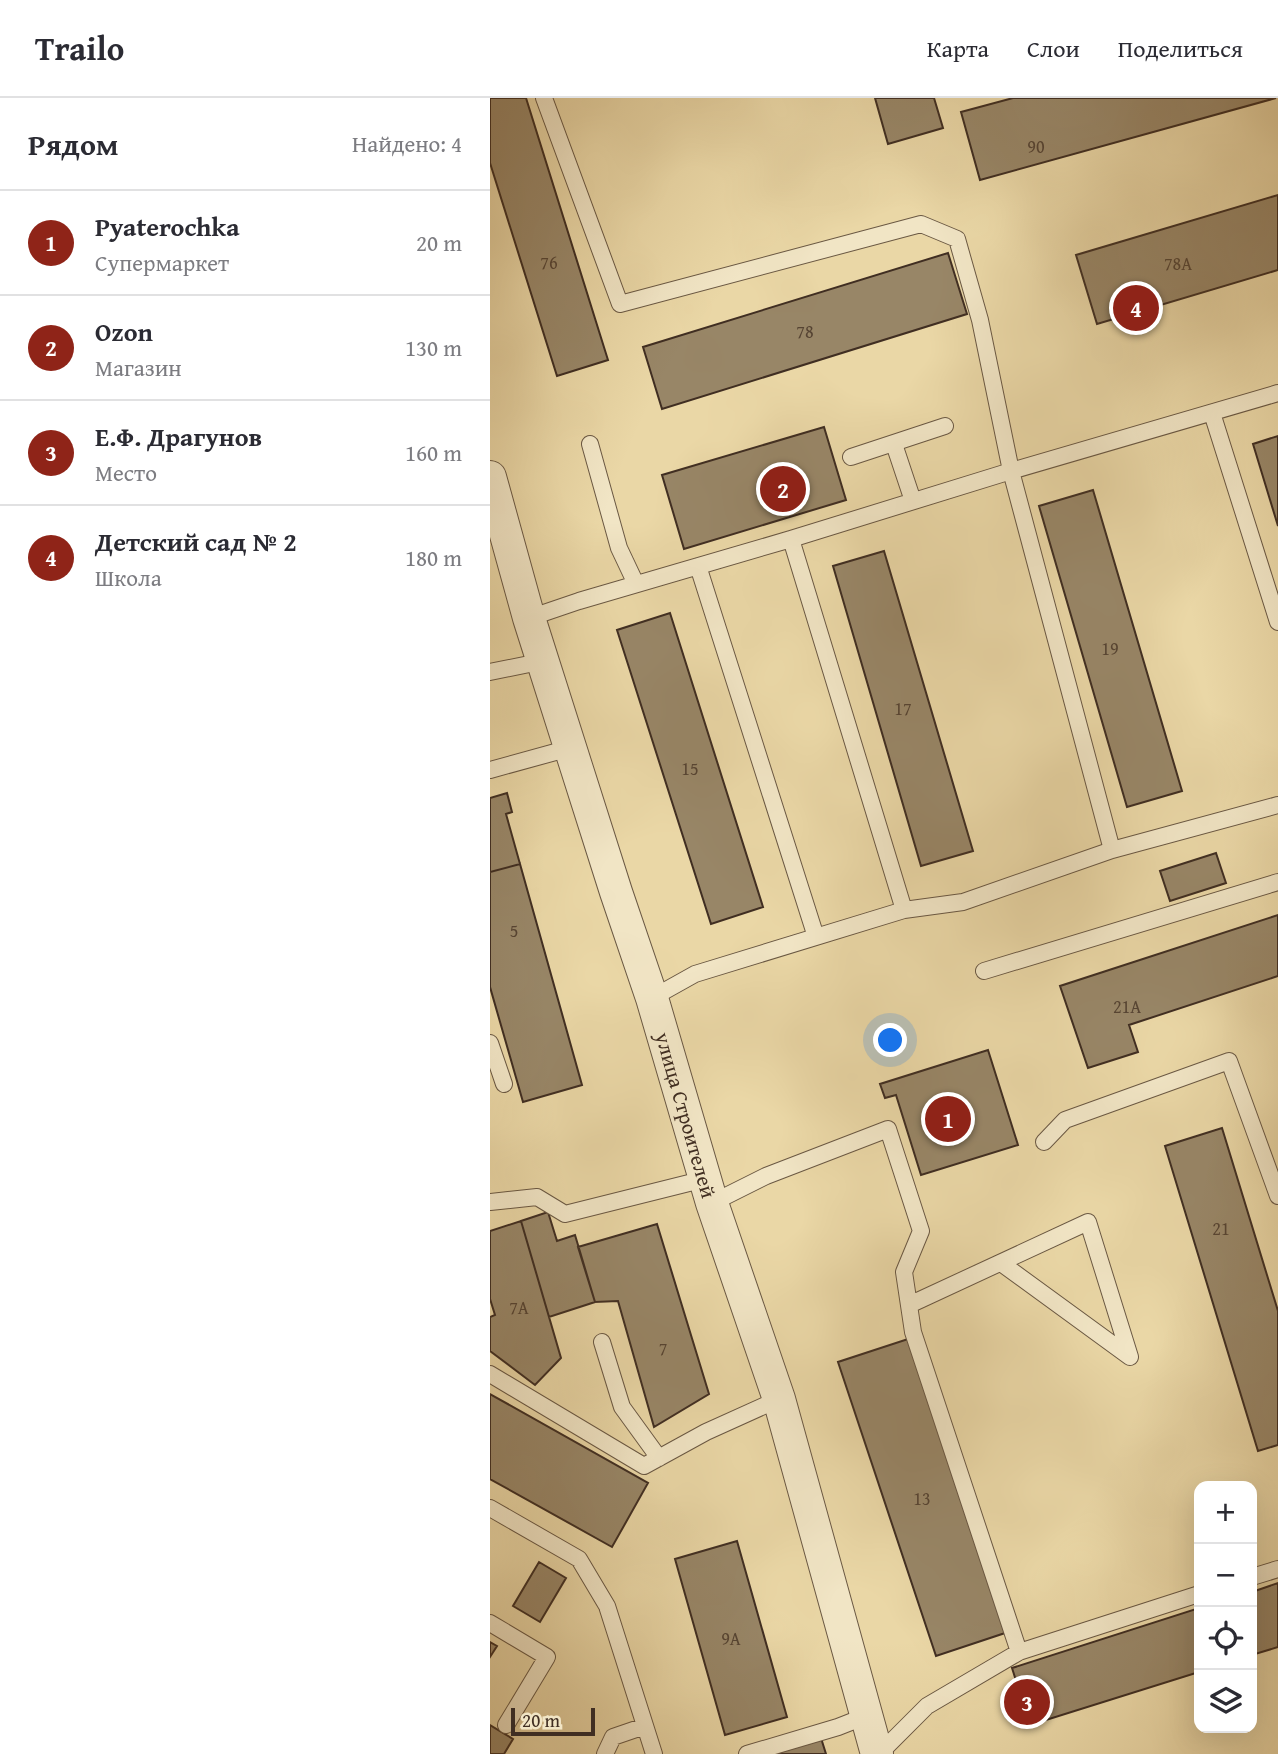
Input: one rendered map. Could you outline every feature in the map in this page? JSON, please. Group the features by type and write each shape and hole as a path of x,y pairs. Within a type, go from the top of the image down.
{"street":[{"name":"улица Строителей","path":"490,477 530,618 652,998 708,1191 779,1399 878,1754"}],"lane":[{"path":"544,98 620,304 921,224 957,239 980,320 1011,471 1112,850"},
{"path":"530,618 1011,471 1278,393"},
{"path":"1212,413 1278,622"},
{"path":"851,457 945,426"},
{"path":"590,444 619,548 636,584"},
{"path":"894,444 913,501"},
{"path":"791,539 904,910"},
{"path":"698,566 816,937"},
{"path":"490,672 544,661"},
{"path":"490,770 570,748"},
{"path":"652,998 695,974 904,910 963,902 1112,850 1278,805"},
{"path":"985,971 1278,882"},
{"path":"490,1043 504,1084"},
{"path":"1044,1142 1065,1120 1229,1061 1278,1195"},
{"path":"490,1202 537,1196 565,1213 708,1191 766,1176 888,1129 921,1231 904,1272 913,1332 1019,1652"},
{"path":"909,1305 1088,1222 1130,1357 1001,1263"},
{"path":"601,1342 622,1408 659,1458"},
{"path":"490,1374 644,1466 706,1432 779,1399"},
{"path":"490,1508 579,1559 607,1606 654,1754"},
{"path":"1257,1575 1278,1569"},
{"path":"878,1754 927,1706 1019,1652 1194,1596"},
{"path":"490,1623 547,1657 506,1725"},
{"path":"747,1754 866,1716"},
{"path":"605,1754 613,1737 645,1726"}],"building":[{"path":"490,98 526,98 608,360 557,376 490,163"},
{"path":"875,98 934,98 943,128 888,144"},
{"path":"1013,98 1276,98 980,180 961,112"},
{"path":"1278,195 1278,270 1097,324 1076,255"},
{"path":"948,253 967,314 662,409 643,347"},
{"path":"824,427 846,500 684,549 662,475"},
{"path":"1278,436 1278,526 1253,444"},
{"path":"1093,490 1182,791 1127,807 1039,506"},
{"path":"884,551 973,851 921,866 833,566"},
{"path":"670,613 763,907 711,924 617,630"},
{"path":"507,793 512,812 506,814 520,864 490,872 490,798"},
{"path":"1216,853 1226,883 1170,901 1160,871"},
{"path":"520,864 582,1085 523,1102 490,987 490,872"},
{"path":"1278,915 1278,976 1129,1025 1138,1052 1088,1068 1060,986"},
{"path":"988,1050 1018,1145 921,1175 896,1095 885,1098 880,1084"},
{"path":"1222,1128 1278,1311 1278,1445 1258,1451 1165,1146"},
{"path":"548,1212 557,1241 575,1235 595,1302 549,1317 521,1221"},
{"path":"521,1221 561,1358 535,1385 490,1351 490,1317 495,1315 490,1299 490,1231"},
{"path":"657,1224 709,1394 654,1427 618,1301 595,1302 578,1247"},
{"path":"908,1339 1005,1633 936,1656 838,1362"},
{"path":"490,1394 648,1483 612,1547 490,1479"},
{"path":"737,1541 787,1717 725,1735 675,1559"},
{"path":"539,1562 566,1578 540,1622 513,1606"},
{"path":"1278,1583 1278,1647 1257,1653 1257,1607 1257,1590"},
{"path":"1194,1610 1194,1674 1030,1725 1012,1668"},
{"path":"490,1642 497,1646 490,1657"},
{"path":"490,1725 513,1739 504,1754 490,1754"},
{"path":"821,1738 826,1754 765,1754"}],"place":[{"name":"Детский сад № 2","path":"1136,308"},
{"name":"Ozon","path":"783,489"},
{"name":"Pyaterochka","path":"948,1119"},
{"name":"Е.Ф. Драгунов","path":"1027,1702"}]}
